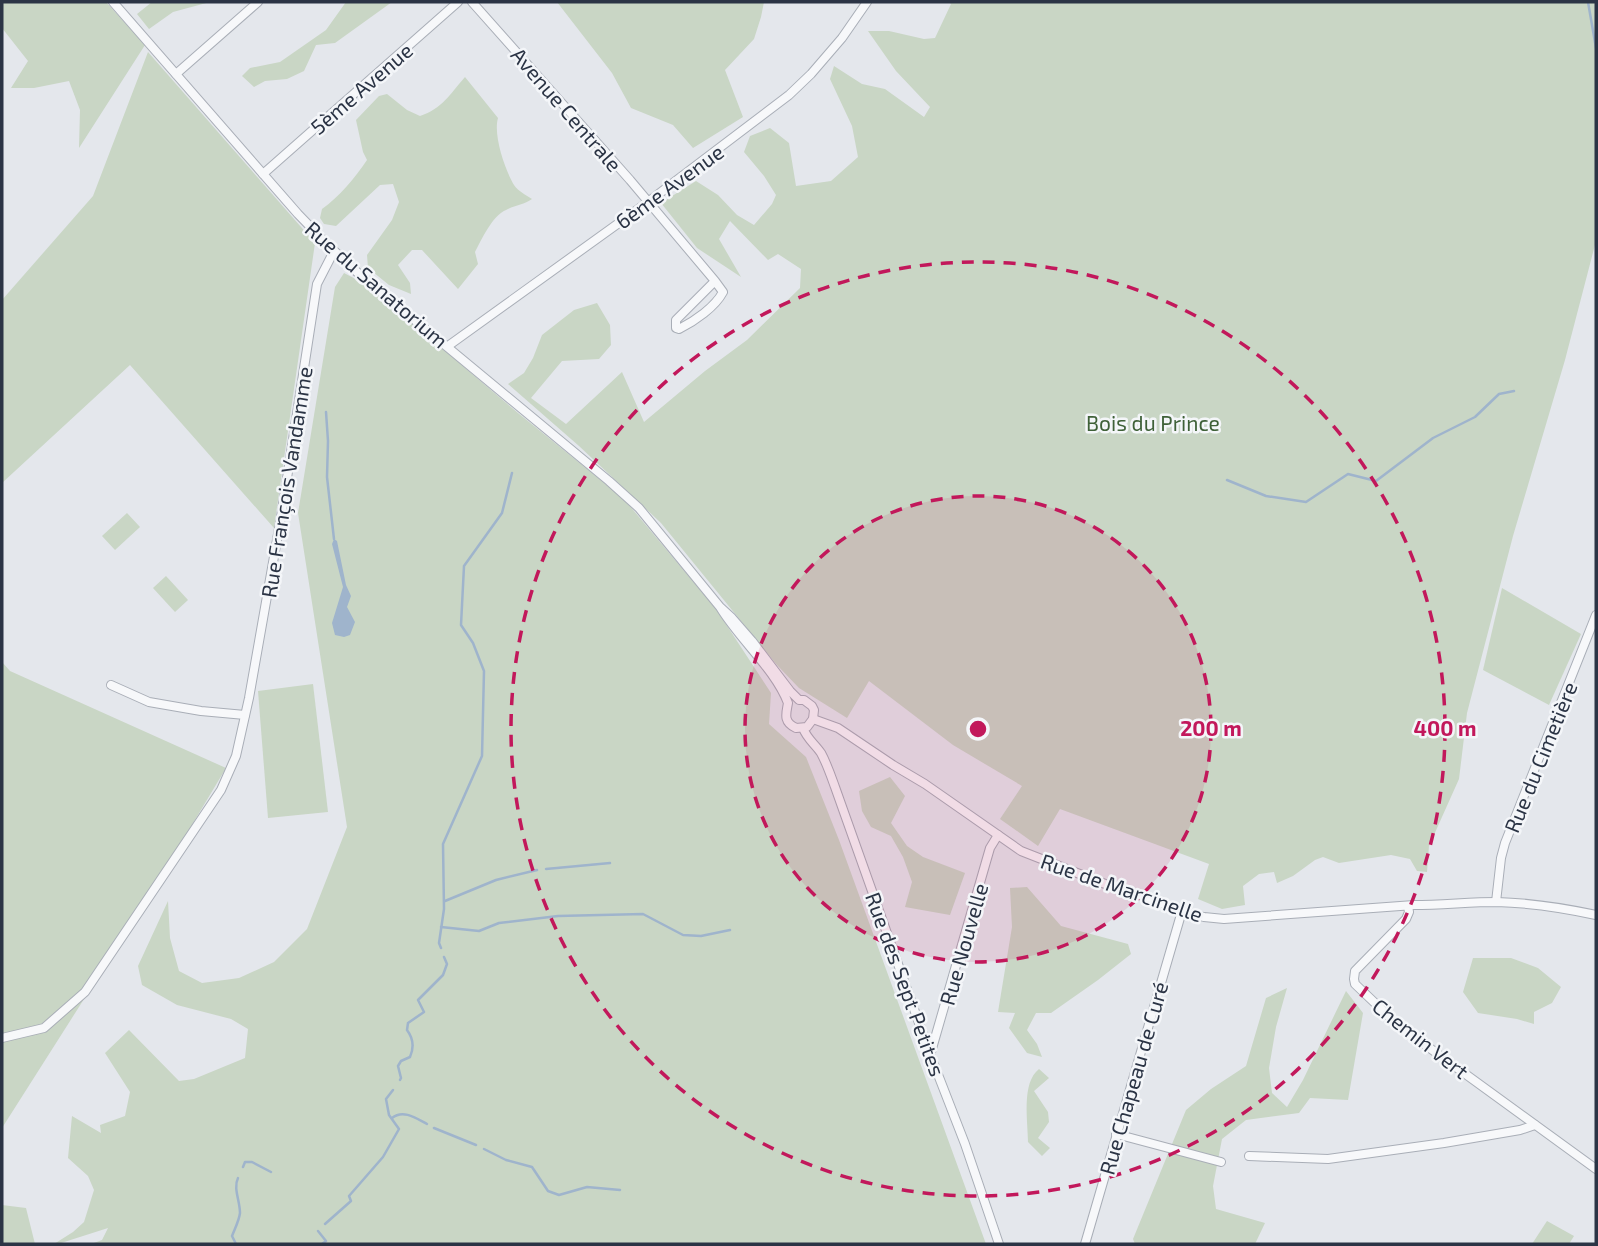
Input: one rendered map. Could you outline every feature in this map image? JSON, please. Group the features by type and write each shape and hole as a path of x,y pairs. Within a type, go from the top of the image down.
{"street":[{"name":"Rue du Sanatorium","path":"113,2 303,220 334,251 609,481 642,512 720,607"},
{"path":"176,74 258,2"},
{"name":"5ème Avenue","path":"263,174 458,2"},
{"name":"Avenue Centrale","path":"472,2 715,281"},
{"name":"6ème Avenue","path":"448,346 648,202 789,95 811,75 867,2"},
{"name":"Rue François Vandamme","path":"2,1038 44,1028 85,992 221,790 236,756 268,598 317,284 334,251"},
{"path":"715,281 723,292 719,300 685,325 676,328 676,320 715,281"},
{"path":"720,607 799,700"},
{"path":"720,607 785,695 788,706 785,715 788,723 796,728 811,724 814,714 811,706 804,700 795,701 788,706"},
{"name":"Rue du Cimetière","path":"1496,902 1505,843 1596,615"},
{"path":"111,685 149,702 245,715"},
{"name":"Rue de Marcinelle","path":"813,719 838,727 1024,852 1123,891 1204,917 1224,919 1496,902 1538,905 1596,915"},
{"name":"Rue des Sept Petites","path":"803,728 821,754 831,775 999,1244"},
{"name":"Rue Nouvelle","path":"930,1054 990,848 998,835"},
{"name":"Chemin Vert","path":"1408,906 1406,919 1355,971 1355,984 1398,1025 1596,1168"},
{"name":"Rue Chapeau de Curé","path":"1085,1244 1182,911"},
{"path":"1250,1156 1328,1159 1359,1156 1520,1130 1535,1125"},
{"path":"1116,1134 1221,1162"}],"green space":[{"path":"2,2 106,2 145,45 79,148 80,110 69,81 34,88 11,88 28,61 2,28"},
{"path":"152,2 210,2 173,12 149,29 137,14"},
{"path":"346,2 392,2 335,43 316,45 304,71 287,79 265,81 254,87 242,76 250,68 280,62 326,30"},
{"path":"557,2 764,2 754,39 725,70 743,117 693,148 673,125 631,108 612,73"},
{"name":"Bois du Prince","path":"949,2 1596,2 1596,241 1565,360 1513,536 1467,713 1459,779 1429,846 1427,872 1417,871 1410,859 1391,855 1339,863 1323,857 1277,883 1274,872 1259,874 1243,886 1245,905 1222,909 1198,899 1209,864 1060,809 1038,846 1000,819 1022,786 953,745 869,681 847,718 799,688 776,664 661,523 508,384 524,373 542,335 574,310 597,303 610,325 611,345 599,359 562,361 531,398 566,424 622,372 644,422 747,340 800,288 801,269 778,254 768,260 730,221 719,239 741,277 697,248 661,203 696,181 718,195 737,215 754,225 776,195 744,152 750,136 770,128 789,143 796,186 831,181 858,157 852,126 830,79 834,66 862,84 885,89 924,117 930,107 896,71 868,31 889,31 924,39 935,38 951,4"},
{"path":"148,52 315,243 274,528 130,365 2,483 2,300 93,196"},
{"path":"465,77 498,118 498,143 507,171 516,187 532,199 506,210 492,222 475,252 478,264 458,289 422,250 412,250 398,265 410,283 411,294 389,285 368,268 367,255 392,220 399,202 393,184 380,185 336,226 324,224 320,218 322,209 335,199 367,160 356,120 379,96 387,94 407,110 420,116 440,105"},
{"path":"344,273 369,286 624,499 716,609 771,693 769,724 806,757 839,840 986,1244 91,1244 102,1240 108,1228 54,1244 84,1222 94,1190 88,1176 68,1158 72,1116 101,1133 100,1125 125,1116 130,1092 105,1053 129,1030 179,1081 194,1079 245,1058 248,1029 231,1019 177,1005 142,985 138,966 168,901 170,938 179,971 202,983 239,978 274,962 307,929 347,827 298,513 335,287"},
{"path":"127,513 140,527 115,550 102,536"},
{"path":"166,576 188,600 175,612 153,588"},
{"path":"1502,588 1581,634 1549,705 1483,670"},
{"path":"2,662 10,671 226,768 147,900 2,1128"},
{"path":"313,684 328,812 268,818 258,691"},
{"path":"890,777 905,796 891,823 907,846 923,857 965,873 950,915 905,907 912,882 903,857 891,836 871,827 862,811 859,791"},
{"path":"1027,887 1061,926 1128,944 1131,954 1051,1013 1036,1013 1027,1030 1042,1057 1027,1053 1009,1028 1015,1013 998,1012 1012,927 1010,888"},
{"path":"1473,958 1511,958 1538,968 1561,987 1552,1003 1534,1012 1534,1024 1478,1013 1463,992"},
{"path":"1287,988 1276,1027 1269,1068 1272,1093 1287,1107 1346,991 1363,1013 1348,1100 1310,1098 1299,1113 1246,1120 1222,1139 1213,1186 1216,1209 1265,1223 1255,1244 1135,1244 1133,1239 1186,1110 1211,1089 1246,1066 1266,998"},
{"path":"1039,1069 1049,1078 1034,1091 1048,1112 1049,1122 1038,1138 1050,1148 1042,1156 1028,1142 1027,1113 1030,1083"},
{"path":"2,1205 26,1208 35,1244 2,1244"},
{"path":"1547,1221 1574,1236 1569,1244 1532,1244"}],"water":[{"path":"334,539 337,541 346,585 351,596 347,607 355,622 350,635 344,637 335,635 332,623 343,587 332,544"}],"waterway":[{"path":"1588,2 1596,48"},
{"path":"1227,480 1266,496 1306,502 1348,474 1376,481 1433,438 1475,417 1499,394 1514,391"},
{"path":"326,412 327,477 334,539"},
{"path":"441,948 439,943 444,909 443,844 482,756 484,671 473,643 461,625 464,566 502,513 512,473"},
{"path":"546,869 610,863"},
{"path":"445,901 496,880 537,870"},
{"path":"441,927 479,931 499,923 558,916 643,914 683,935 701,936 730,930"},
{"path":"400,1080 398,1066 401,1061 410,1057 412,1050 408,1023 424,1012 418,1000 443,975 447,964 444,957"},
{"path":"325,1224 351,1201 349,1196 383,1157 399,1129 389,1115 386,1099 393,1090"},
{"path":"392,1118 405,1114 427,1124"},
{"path":"434,1128 476,1145"},
{"path":"484,1149 506,1160 532,1167 548,1191 559,1195 587,1187 620,1190"},
{"path":"243,1167 245,1162 252,1162 271,1172"},
{"path":"236,1244 232,1236 240,1213 236,1190 238,1178"},
{"path":"318,1231 326,1241 322,1244"}]}
